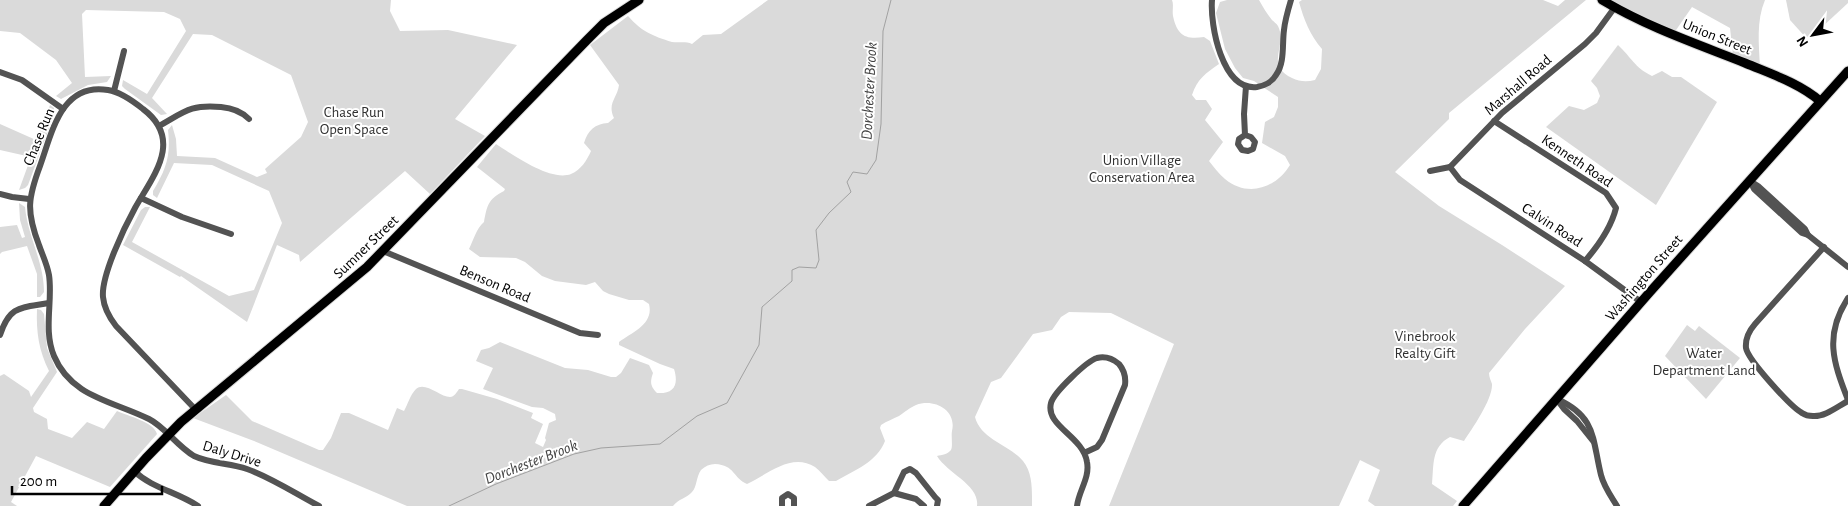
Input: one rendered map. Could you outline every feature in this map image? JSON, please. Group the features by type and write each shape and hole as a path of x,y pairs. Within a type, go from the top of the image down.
{"main road":[{"name":"Union Street","path":"1602,0 1675,35 1785,80 1812,94 1820,101"},
{"name":"Sumner Street","path":"104,506 167,434 349,283 384,251 604,23 636,1"},
{"name":"Washington Street","path":"1463,506 1641,302 1848,71"}],"street":[{"path":"1212,0 1212,24 1227,68 1235,80 1246,86 1255,87 1267,83 1279,71 1286,18 1291,0"},
{"name":"Marshall Road","path":"1450,167 1494,121 1585,44 1596,33 1615,7"},
{"path":"124,52 114,91 142,108 152,117 158,126 163,143 162,156 157,171 119,242 103,290 104,306 116,326 195,409"},
{"path":"0,72 22,80 63,109"},
{"path":"1244,135 1246,86"},
{"name":"Chase Run","path":"114,91 102,89 86,91 73,98 63,109 58,117 29,199 32,223 48,272 49,336 57,363 69,378 88,394 152,420 167,434"},
{"path":"158,126 201,106 234,109 249,119"},
{"name":"Kenneth Road","path":"1494,121 1606,193 1612,201 1616,208 1614,215 1602,239 1585,261"},
{"path":"1430,171 1450,167"},
{"name":"Calvin Road","path":"1450,167 1460,180 1585,261 1641,302"},
{"path":"1750,181 1805,229 1808,235 1848,267"},
{"path":"0,194 29,199"},
{"path":"141,198 182,217 231,234"},
{"path":"1824,247 1755,324 1746,338 1746,349 1752,361 1800,412 1814,416 1827,412 1848,400 1837,373 1833,346 1837,323 1848,298"},
{"name":"Benson Road","path":"384,251 580,334 598,335"},
{"path":"0,335 6,320 18,309 49,303"},
{"path":"1078,506 1079,496 1087,474 1087,461 1074,438 1056,422 1051,414 1051,405 1057,392 1086,364 1096,358 1108,358 1115,361 1123,369 1125,385 1102,440 1096,447 1084,453"},
{"path":"1557,400 1568,404 1585,420 1592,431 1602,479 1617,506"},
{"name":"Daly Drive","path":"167,434 196,457 248,470 317,506"},
{"path":"869,506 894,493 904,472 907,470 912,470 936,497 937,506"},
{"path":"134,472 144,481 185,498 198,506"},
{"path":"894,493 916,499 924,506"},
{"path":"782,506 782,498 788,494 794,498 794,506"}],"green space":[{"name":"Chase Run Open Space","path":"0,0 391,0 390,11 400,31 448,30 517,45 455,119 485,136 430,194 405,171 300,262 299,255 277,245 247,322 181,276 123,245 141,210 145,207 150,207 132,242 229,296 254,290 282,223 269,191 212,165 174,163 157,198 153,195 153,191 167,162 169,147 168,130 172,125 176,139 177,156 215,158 257,177 267,173 265,169 301,137 308,122 291,75 212,35 193,34 152,98 167,114 161,115 125,89 122,86 123,80 147,94 186,31 180,19 164,12 86,10 82,14 85,77 111,76 107,82 88,85 61,99 56,96 72,83 56,60 20,33 0,31"},
{"path":"768,0 1172,0 1173,16 1177,28 1187,37 1204,37 1210,41 1219,64 1199,81 1192,95 1196,100 1206,100 1212,109 1205,120 1223,142 1209,161 1223,177 1234,185 1252,189 1261,188 1277,180 1290,165 1285,156 1262,143 1265,122 1274,117 1278,107 1278,97 1254,81 1243,78 1235,68 1225,49 1216,13 1220,2 1227,0 1259,0 1277,25 1280,33 1279,67 1292,78 1306,81 1315,80 1321,69 1322,49 1305,21 1299,2 1302,0 1543,0 1558,6 1565,0 1586,0 1449,113 1449,119 1395,172 1439,206 1565,286 1525,329 1489,373 1492,384 1489,398 1464,441 1450,437 1436,451 1432,484 1457,501 1453,506 1375,506 1368,501 1380,470 1360,460 1339,506 1109,506 1174,344 1111,313 1069,312 1061,317 1052,330 1033,334 1001,378 991,382 975,417 978,425 989,437 1023,461 1029,471 1032,506 977,506 974,492 937,456 951,450 953,424 948,412 930,403 916,405 881,425 880,428 885,441 877,455 865,465 836,481 829,481 815,467 797,462 780,466 747,484 730,469 722,465 711,464 701,470 692,492 673,506 407,506 254,441 193,418 226,395 252,421 319,450 323,450 331,438 341,413 349,413 388,430 397,408 404,411 416,389 424,387 450,397 459,389 462,389 497,399 533,413 531,418 543,424 535,443 543,447 549,423 556,420 555,414 543,408 532,407 483,389 493,368 476,361 481,350 500,342 565,368 588,370 611,377 616,377 621,373 630,358 649,365 653,373 652,386 657,393 671,390 676,380 674,369 619,345 619,342 636,331 645,322 650,311 649,304 643,300 629,300 609,294 603,291 595,282 586,285 555,281 542,276 525,262 516,258 480,257 469,249 477,231 484,222 489,203 505,189 477,167 496,144 532,166 553,174 571,174 581,167 591,151 584,143 588,135 596,126 608,123 614,118 612,105 619,85 590,45 628,16 643,30 653,35 672,42 692,44 703,35 721,34"},
{"path":"1606,0 1765,0 1759,25 1760,67 1733,55 1730,28 1692,7 1674,33"},
{"path":"1786,0 1848,0 1848,3 1808,40 1790,20"},
{"path":"1618,45 1646,73 1652,76 1662,71 1672,77 1681,77 1717,102 1656,205 1546,127 1569,106 1584,110 1597,103 1600,96 1597,88 1591,81"},
{"path":"50,105 54,108 54,115 28,185 19,190 31,157 0,150 0,124 36,140"},
{"path":"19,203 25,207 29,229 39,260 44,292 40,297 37,297 37,274 27,246 0,254 0,227 17,225 22,238 25,237 20,220"},
{"path":"37,309 41,310 44,314 47,348 57,372 33,408 34,412 47,419 48,429 72,438 87,422 104,429 117,411 146,423 157,434 110,487 36,456 11,502 17,506 0,506 0,376 4,374 29,391 31,397 49,371 39,341"},
{"name":"Water Department Land","path":"1687,325 1695,331 1699,326 1740,358 1706,399 1665,356"}],"waterway":[{"name":"Dorchester Brook","path":"449,506 496,484 574,454 601,448 660,444 697,416 727,403 759,345 762,307 792,281 792,270 799,267 816,268 819,260 816,230 829,213 851,192 847,182 853,172 867,174 876,160 881,124 883,31 891,0"}],"park label":[{"name":"Union Village Conservation Area","path":"1142,168"},
{"name":"Vinebrook Realty Gift","path":"1425,344"}]}
